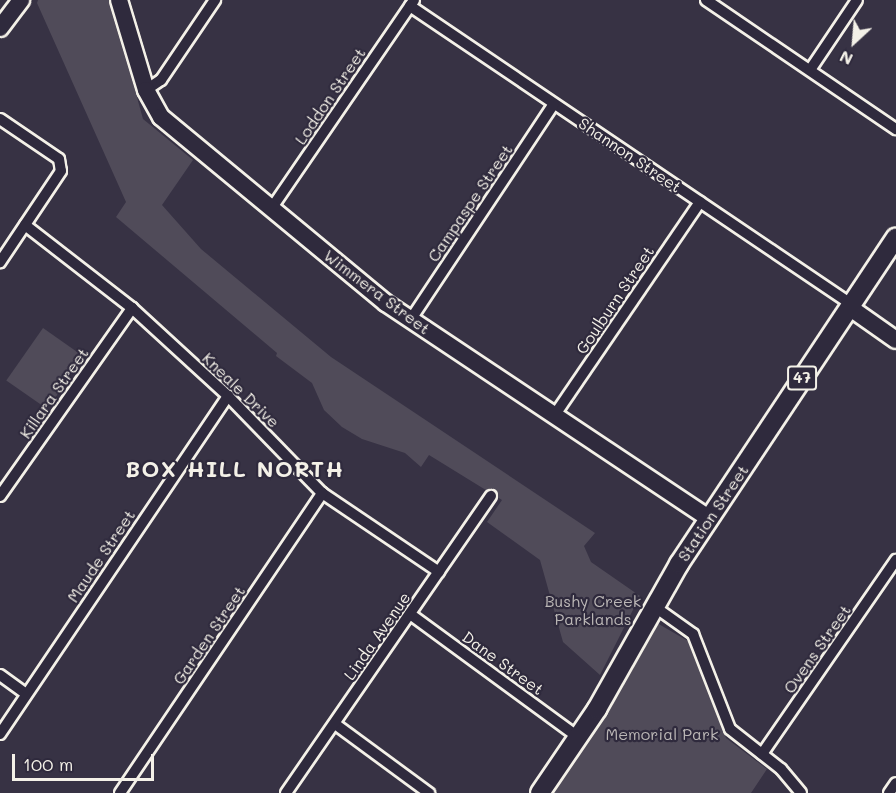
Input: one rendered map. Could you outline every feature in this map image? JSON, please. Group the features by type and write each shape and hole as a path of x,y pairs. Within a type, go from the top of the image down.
{"main road":[{"name":"Station Street","path":"540,793 578,737 710,519 896,238"}],"street":[{"path":"0,28 21,0"},
{"name":"Wimmera Street","path":"119,0 146,90 161,117 386,303 710,519"},
{"path":"146,90 161,80 215,0"},
{"path":"706,0 896,129"},
{"path":"810,70 857,0"},
{"name":"Shannon Street","path":"412,3 896,340"},
{"name":"Loddon Street","path":"271,209 412,3"},
{"name":"Campaspe Street","path":"411,319 554,104"},
{"path":"0,119 59,159 61,171 0,262"},
{"name":"Goulburn Street","path":"554,416 700,202"},
{"name":"Kneale Drive","path":"25,225 132,308 228,396 322,493 439,573"},
{"name":"Killara Street","path":"0,496 132,308"},
{"name":"Maude Street","path":"0,734 228,396"},
{"name":"Garden Street","path":"120,793 322,493"},
{"name":"Linda Avenue","path":"286,793 491,496"},
{"name":"Ovens Street","path":"762,754 896,560"},
{"path":"655,607 693,634 730,729 782,770 801,793"},
{"name":"Dane Street","path":"410,614 578,737"},
{"path":"0,675 26,694"},
{"path":"334,724 429,793"},
{"path":"890,793 896,783"}],"green space":[{"name":"Bushy Creek Parklands","path":"38,0 110,0 143,119 193,160 162,205 201,249 331,357 595,533 584,546 591,562 640,596 600,675 563,642 540,560 487,522 502,500 429,455 421,467 405,453 362,439 342,427 324,410 312,383 276,356 277,353 116,217 126,202 37,3"},
{"path":"43,328 84,357 47,409 6,380"},
{"name":"Memorial Park","path":"657,623 688,641 726,738 767,769 751,793 551,793 607,712"}],"district":[{"name":"BOX HILL NORTH","path":"235,469"}]}
